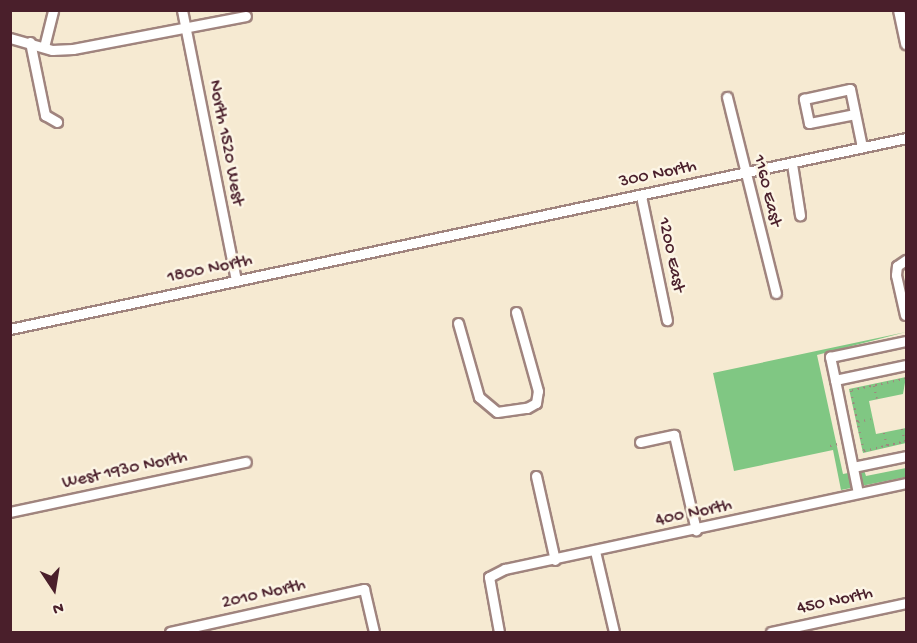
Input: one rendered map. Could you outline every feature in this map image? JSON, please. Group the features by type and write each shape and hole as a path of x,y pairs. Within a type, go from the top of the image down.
{"main road":[{"path":"899,10 906,44"}],"street":[{"path":"44,47 53,10"},
{"name":"North 1520 West","path":"182,10 236,281"},
{"path":"10,38 44,47 73,49 186,30 246,16"},
{"path":"30,42 45,115 57,122"},
{"path":"855,114 809,123 804,99 850,89 862,147"},
{"name":"1160 East","path":"727,97 748,173 776,293"},
{"name":"300 North","path":"417,244 906,138"},
{"path":"792,164 800,215"},
{"name":"1200 East","path":"641,196 667,320"},
{"name":"1800 North","path":"10,329 417,244"},
{"path":"905,315 896,274 897,266 906,260"},
{"path":"458,322 479,397 497,412 527,408 536,403 538,391 516,312"},
{"path":"858,493 830,357 906,341"},
{"path":"835,380 906,365"},
{"path":"640,442 674,435 696,531"},
{"path":"853,467 906,456"},
{"name":"West 1930 North","path":"10,512 246,462"},
{"path":"536,476 555,560"},
{"name":"400 North","path":"499,633 489,577 555,560 696,531 906,483"},
{"path":"595,551 614,633"},
{"name":"2010 North","path":"170,633 364,589 374,633"},
{"name":"450 North","path":"771,633 906,603"}],"path":[{"path":"902,429 906,442 864,451 851,391 906,379"},
{"path":"874,386 877,399"},
{"path":"858,422 870,419"},
{"path":"884,433 887,446"}],"green space":[{"path":"906,332 817,355 843,474 864,470 866,476 906,468 906,477 841,490 833,450 734,471 713,373"},
{"path":"906,377 903,394 869,401 876,434 906,428 906,443 863,453 849,389"}]}
